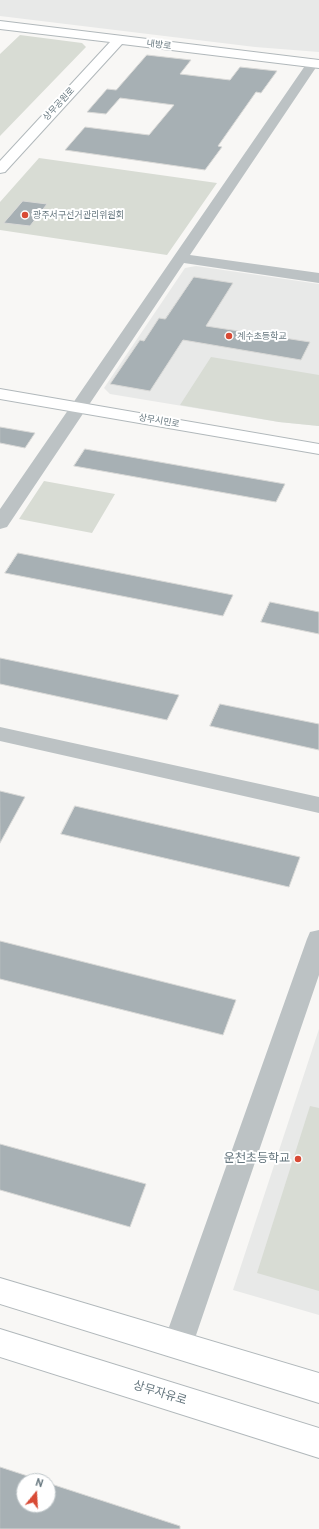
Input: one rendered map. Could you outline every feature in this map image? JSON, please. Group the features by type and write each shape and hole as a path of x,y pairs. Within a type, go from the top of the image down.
{"street":[{"name":"내방로","path":"0,25 316,63"},
{"name":"상무공원로","path":"0,169 119,40"},
{"path":"0,523 316,63"},
{"path":"181,258 319,278"},
{"name":"상무시민로","path":"0,394 319,449"},
{"path":"0,734 319,805"},
{"path":"178,1344 319,939"},
{"path":"0,1291 319,1388"},
{"name":"상무자유로","path":"0,1343 319,1443"}],"shaded area":[{"path":"0,0 319,0 319,52 255,47 0,16"},
{"path":"20,35 82,43 86,47 0,136 0,54"},
{"path":"39,158 217,183 167,255 0,230 0,202"},
{"name":"계수초등학교","path":"196,266 319,284 319,426 279,422 110,394 104,388 185,268"},
{"path":"211,357 319,375 319,426 279,422 180,405"},
{"path":"44,481 115,494 92,533 19,519"},
{"name":"운천초등학교","path":"319,1029 319,1315 233,1290"},
{"path":"310,1106 319,1108 319,1291 257,1273"}],"building":[{"path":"147,55 191,60 180,74 230,80 240,67 277,71 261,93 256,92 218,146 222,147 205,170 65,150 85,127 149,135 174,105 120,98 106,114 87,112 107,89 116,90"},
{"name":"광주서구선거관리위원회","path":"23,201 47,204 30,226 4,223"},
{"path":"194,277 233,283 206,326 310,342 301,360 183,340 150,391 110,384 140,340 144,341 159,318 165,319"},
{"path":"0,427 35,433 25,448 0,443"},
{"path":"85,449 285,484 276,502 74,466"},
{"path":"18,553 233,595 223,616 5,573"},
{"path":"270,602 319,612 319,634 261,622"},
{"path":"0,658 179,695 167,720 0,684"},
{"path":"220,704 319,724 319,750 210,726"},
{"path":"0,791 25,797 0,843"},
{"path":"75,806 300,857 289,887 61,834"},
{"path":"0,941 236,1000 223,1035 0,979"},
{"path":"0,1144 146,1184 130,1227 0,1190"},
{"path":"0,1467 18,1473 16,1473 16,1513 56,1513 56,1486 180,1526 180,1529 0,1529"}],"place":[{"name":"광주서구선거관리위원회","path":"25,215"},
{"name":"계수초등학교","path":"229,336"},
{"name":"운천초등학교","path":"298,1159"}]}
